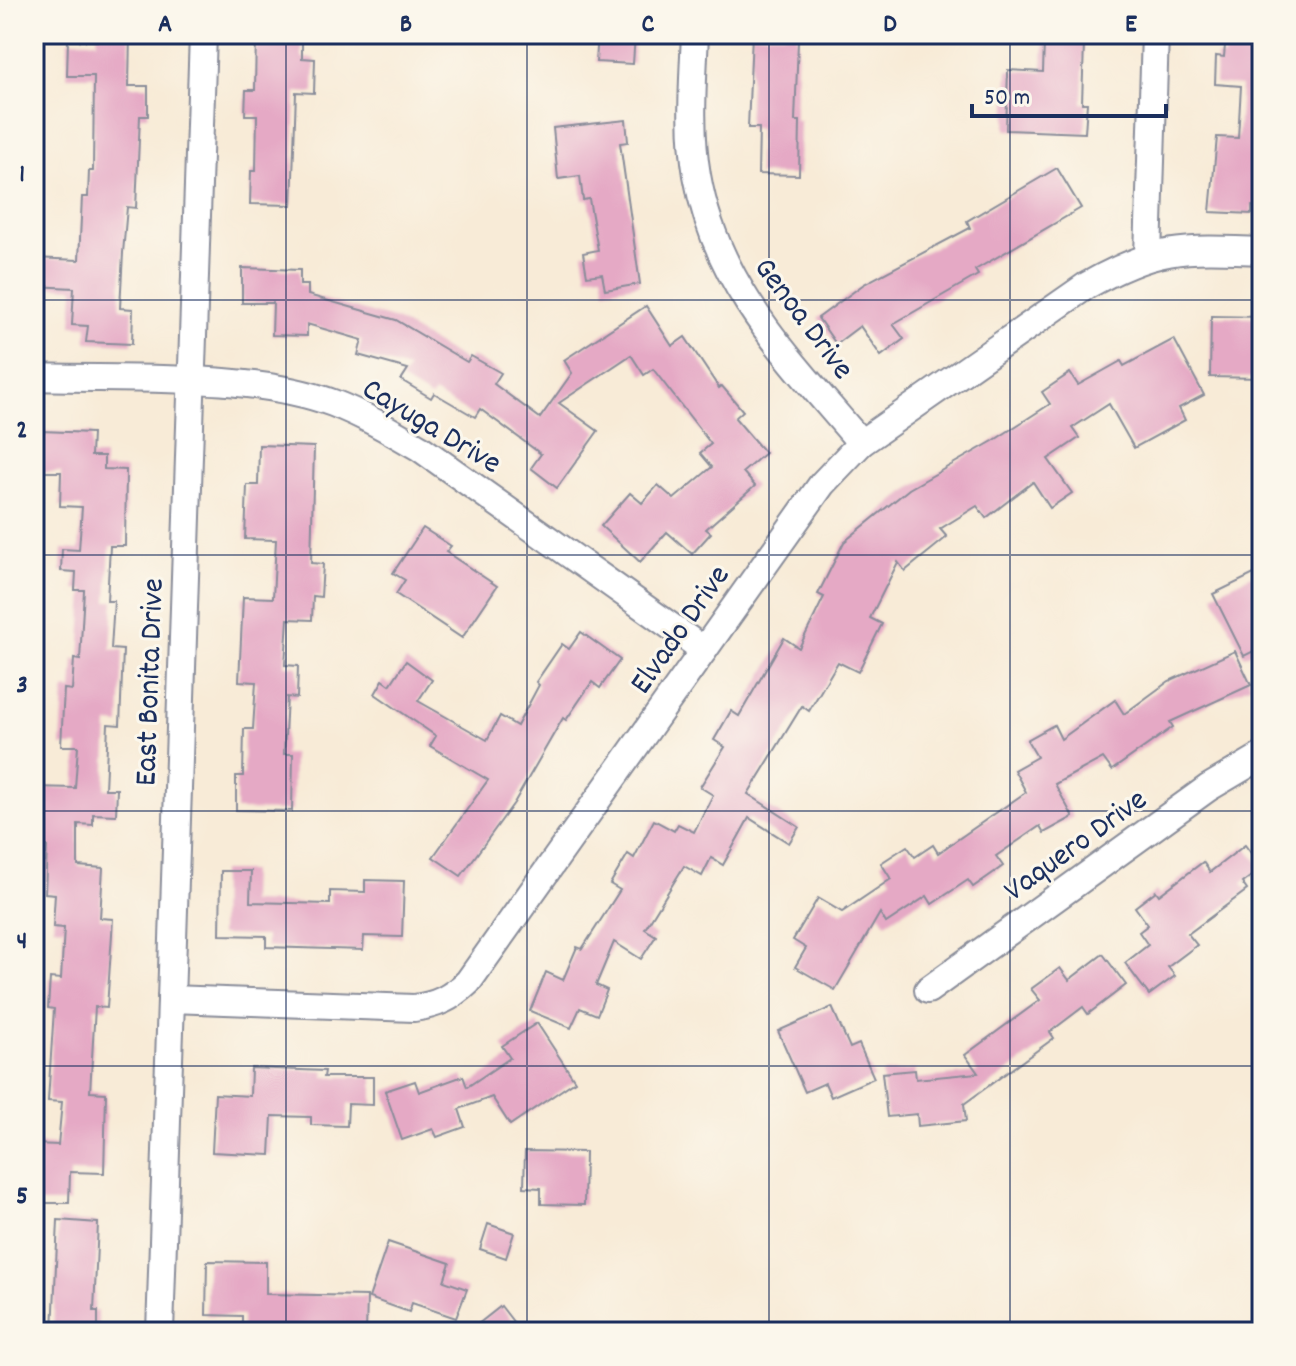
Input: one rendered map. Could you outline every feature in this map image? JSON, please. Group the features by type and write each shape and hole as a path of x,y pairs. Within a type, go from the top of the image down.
{"street":[{"name":"East Bonita Drive","path":"160,1332 203,34"},
{"name":"Genoa Drive","path":"695,34 692,130 697,175 707,219 726,267 753,314 861,443"},
{"path":"1148,256 1155,34"},
{"name":"Elvado Drive","path":"171,999 414,1008 434,1005 453,996 468,982 822,484 861,443 1086,286 1148,256 1185,248 1262,251"},
{"name":"Cayuga Drive","path":"34,377 191,382 287,390 330,402 378,423 420,448 704,650"},
{"name":"Vaquero Drive","path":"928,990 1208,788 1262,756"}],"building":[{"path":"97,34 130,34 129,86 148,86 148,116 140,116 136,208 127,207 123,253 120,308 133,309 132,344 86,342 88,326 72,325 74,288 34,286 34,258 79,260 82,197 88,197 89,171 93,171 94,76 67,76 68,40 97,41"},
{"path":"598,34 635,34 633,64 596,62"},
{"path":"752,34 796,34 795,121 800,121 799,175 758,174 759,128 748,128"},
{"path":"1226,34 1254,34 1253,58 1262,59 1262,207 1252,206 1252,214 1210,212 1217,137 1238,138 1241,86 1215,84 1216,56 1224,57"},
{"path":"256,35 302,37 302,58 315,59 314,93 296,92 292,205 250,204 251,171 256,171 257,115 245,115 246,90 255,90"},
{"path":"1044,42 1084,44 1082,103 1087,103 1085,133 1006,130 1008,70 1043,72"},
{"path":"626,120 628,142 620,143 640,284 605,290 602,274 587,276 583,253 598,250 589,199 583,200 580,176 558,179 553,128"},
{"path":"1057,168 1081,208 975,270 978,275 893,324 904,339 881,356 860,326 836,344 818,318 864,284 970,228 967,221"},
{"path":"242,268 300,270 300,285 308,285 308,295 396,320 467,362 471,356 501,373 494,384 540,418 572,373 564,360 646,306 672,346 685,337 719,388 722,386 743,411 735,418 765,453 743,472 755,486 706,529 711,533 692,554 667,532 640,562 601,526 630,493 642,503 658,485 674,499 712,467 700,453 711,444 653,369 644,375 631,355 559,403 598,431 557,488 531,468 541,454 480,409 475,417 434,393 431,398 401,380 408,369 358,355 362,340 307,324 307,336 272,335 273,303 242,303"},
{"path":"1211,316 1262,317 1262,378 1210,377"},
{"path":"1174,339 1204,395 1179,408 1185,420 1134,448 1109,404 1072,428 1079,438 1048,459 1072,493 1050,508 1033,482 986,518 977,506 940,529 947,537 905,571 898,562 870,618 882,624 858,672 838,662 809,711 802,706 748,794 799,827 789,843 749,818 723,865 711,858 702,876 684,866 645,929 656,936 641,959 614,942 596,985 607,990 597,1015 580,1008 571,1028 530,1011 546,972 563,980 577,947 582,949 620,890 610,884 628,854 634,858 654,820 674,831 678,824 694,832 713,795 700,787 725,747 714,740 731,711 739,716 784,638 799,648 824,597 818,594 844,542 909,489 1050,404 1042,392 1070,373 1078,385 1121,361 1124,366"},
{"path":"41,431 92,433 91,456 104,456 104,469 126,470 125,546 110,546 107,601 114,601 111,649 123,650 120,725 108,724 105,789 117,789 116,815 93,814 93,825 78,824 78,866 103,868 100,918 113,919 107,1008 95,1007 90,1092 106,1093 104,1173 70,1172 69,1203 34,1203 34,1144 58,1145 62,1102 48,1101 54,1009 48,1008 50,978 61,979 64,928 53,927 55,894 45,893 47,846 34,845 34,787 75,788 78,746 61,746 64,689 72,690 74,659 80,660 84,590 75,590 76,572 61,571 62,549 79,550 82,507 60,506 61,472 40,472"},
{"path":"259,445 314,447 311,563 323,564 321,597 313,596 312,620 288,619 285,665 298,666 297,698 287,697 284,754 293,754 292,811 236,810 236,776 243,776 244,729 253,729 256,682 239,681 243,597 273,598 276,540 245,539 247,485 258,485"},
{"path":"423,528 451,546 446,552 497,586 462,638 396,594 405,580 393,573"},
{"path":"1262,570 1262,647 1244,656 1213,594"},
{"path":"581,632 620,660 600,688 592,682 566,720 563,718 514,803 461,876 433,857 488,780 430,746 436,736 375,694 383,680 390,685 406,661 432,680 418,701 487,740 500,716 517,726 539,685 536,682 562,644 569,649"},
{"path":"1235,651 1251,685 1170,722 1173,727 1112,770 1103,758 1055,784 1073,817 1044,833 1040,826 996,856 1003,866 973,887 968,880 932,904 927,896 886,923 880,913 835,990 795,967 806,948 793,940 818,898 842,912 891,879 881,863 907,846 915,857 933,845 938,853 1026,792 1014,770 1037,757 1027,740 1054,725 1061,739 1115,700 1124,714 1169,681"},
{"path":"1245,845 1262,868 1242,883 1247,890 1188,934 1197,945 1168,967 1175,976 1149,995 1125,963 1148,945 1139,932 1148,925 1135,907 1156,891 1159,895 1203,862 1210,872"},
{"path":"221,871 251,871 250,902 330,904 330,891 365,892 365,880 404,881 402,937 364,936 363,950 266,947 266,936 220,935"},
{"path":"1103,954 1126,985 1088,1014 1083,1007 1050,1032 1054,1038 964,1104 966,1121 918,1126 917,1114 887,1117 882,1073 915,1070 916,1079 978,1073 965,1055 1040,1000 1031,989 1060,968 1069,980"},
{"path":"832,1007 850,1048 859,1044 874,1078 831,1097 825,1083 805,1092 778,1031"},
{"path":"537,1023 575,1081 510,1125 492,1097 459,1109 465,1127 437,1137 433,1129 402,1140 385,1091 415,1081 419,1092 463,1076 467,1087 510,1058 502,1046"},
{"path":"251,1068 325,1071 324,1077 373,1077 373,1105 348,1104 347,1126 311,1125 311,1117 272,1116 270,1155 212,1152 215,1094 250,1096"},
{"path":"525,1151 585,1152 584,1205 541,1204 541,1188 524,1187"},
{"path":"58,1220 98,1223 94,1311 98,1311 98,1332 53,1332"},
{"path":"488,1224 514,1233 506,1258 480,1249"},
{"path":"388,1242 450,1263 444,1281 467,1289 456,1318 412,1303 409,1312 369,1298"},
{"path":"207,1261 266,1262 266,1294 367,1296 366,1332 242,1332 242,1316 206,1315"},
{"path":"501,1306 521,1332 468,1332"}]}
